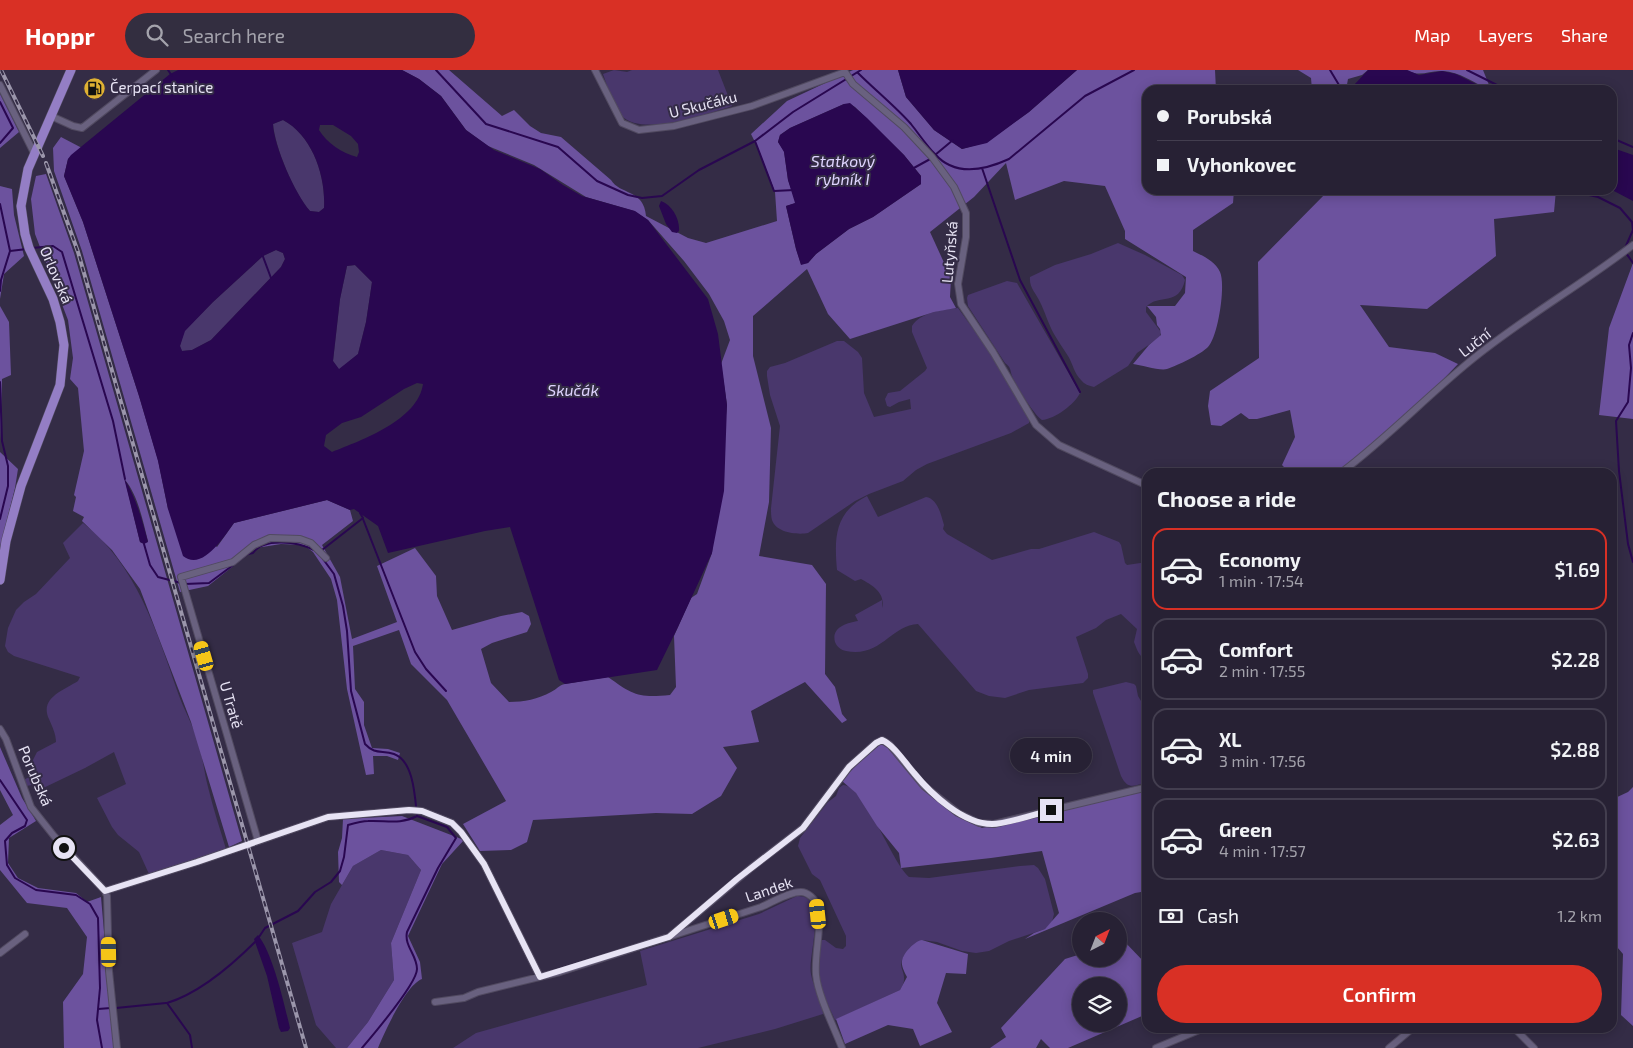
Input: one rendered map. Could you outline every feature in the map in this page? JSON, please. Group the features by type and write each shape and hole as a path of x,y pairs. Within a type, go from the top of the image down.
{"main road":[{"name":"Orlovská","path":"0,580 6,541 21,486 60,386 64,345 53,299 29,248 22,219 22,206 25,183 34,153 71,70"}],"street":[{"path":"51,116 82,128 156,70"},
{"name":"U Skučáku","path":"595,70 622,123 639,130 674,126 752,106 845,71"},
{"name":"Lutyňská","path":"845,71 853,84 904,126 932,157 954,187 966,213 966,237 958,284 961,304 993,352 1036,425 1060,445 1142,483"},
{"path":"0,85 34,153"},
{"name":"Luční","path":"1347,468 1368,452 1469,362 1533,314 1633,245"},
{"name":"U Tratě","path":"258,841 182,578 234,562 254,544 270,538 300,539 311,543 324,556"},
{"name":"Porubská","path":"0,729 6,740 31,807 54,836 105,891"},
{"path":"435,1002 464,998 478,992 540,977 669,937 737,879 803,828 849,767 882,740 890,745 924,786 958,813 979,823 994,824 1142,787"},
{"path":"118,1048 109,971 107,896 105,891 328,817 412,810 421,811 452,823 461,832 484,864 540,977"},
{"name":"Landek","path":"669,937 761,907 793,893 802,892 810,896 817,904 818,914 816,978 842,1048"},
{"path":"0,952 25,934"},
{"path":"1156,1048 1192,1033"},
{"path":"1389,1048 1407,1033"},
{"path":"1519,1033 1534,1048"}],"shaded area":[{"path":"402,70 449,70 502,116 514,110 530,126 541,133 561,137 615,185 641,201 646,216 688,238 706,243 777,221 775,192 751,134 787,101 853,70 898,70 906,97 934,130 962,149 987,142 1029,112 1077,70 1215,70 1216,85 1142,85 1142,195 1234,195 1233,203 1193,230 1193,251 1215,265 1222,279 1220,311 1215,333 1212,341 1204,350 1189,360 1167,369 1155,369 1133,364 1149,345 1161,335 1156,317 1147,306 1175,306 1185,293 1186,277 1125,239 1125,231 1105,186 1064,181 1015,200 1006,163 974,197 930,232 951,278 950,297 956,308 934,312 850,339 828,314 807,269 753,316 753,356 771,428 769,502 759,556 812,565 826,584 825,674 835,687 842,714 847,720 842,723 805,682 751,711 759,742 723,747 737,768 721,796 692,814 656,813 533,820 527,842 511,850 480,851 463,824 506,801 447,700 411,664 399,630 353,646 355,689 364,702 364,725 372,748 388,749 400,753 398,760 387,756 373,756 374,774 366,775 347,689 337,600 331,579 313,552 304,545 281,544 256,548 208,586 180,592 82,251 54,171 53,148 61,137 82,148 68,159 64,176 83,222 139,396 158,460 168,509 217,547 234,523 327,500 350,510 353,521 322,545 340,577 352,639 397,622 377,566 415,548 436,576 437,596 452,630 522,612 529,616 531,624 527,632 492,643 481,649 491,683 509,702 536,698 563,685 608,677 636,694 650,696 670,695 676,687 674,636 691,598 697,594 712,553 727,405 721,364 730,340 724,321 709,294 684,261 648,220 634,211 586,197 534,165 488,146 466,130 441,96 419,79","holes":["844,104 850,104 904,155 921,176 921,184 873,217 849,229 816,254 808,263 801,264 786,206 796,203 788,180 784,151 778,142 780,135 790,128"]},
{"path":"614,70 627,72 632,70 718,70 732,106 676,122 644,124 631,122 622,116 616,107 603,74"},
{"path":"1298,70 1368,70 1362,75 1348,79 1347,85 1312,85 1311,78"},
{"path":"1407,70 1483,70 1489,85 1479,85 1461,75 1449,72 1412,72"},
{"path":"0,94 19,132 0,148"},
{"path":"283,120 302,136 309,146 320,170 323,183 324,208 319,212 310,211 286,169 277,145 273,124"},
{"path":"46,174 74,253 242,841 229,847 191,722 140,589 112,550 82,521 84,517 73,511 76,497 74,495 84,451 78,388 70,379 73,358 68,320 35,234 31,199 36,176","holes":["125,480 130,486 140,509 148,541 144,544 140,542"]},
{"path":"0,186 12,189 14,215 24,256 4,274 0,299"},
{"path":"1324,195 1556,195 1554,212 1494,219 1496,256 1427,309 1360,305 1389,347 1435,353 1458,364 1372,447 1344,468 1285,468 1282,465 1295,437 1290,410 1257,419 1249,419 1241,413 1221,426 1211,425 1208,406 1210,391 1259,358 1258,262"},
{"path":"1118,243 1182,275 1185,280 1178,294 1151,303 1146,307 1146,312 1161,332 1160,337 1137,353 1128,366 1094,387 1084,383 1077,374 1052,330 1032,287 1030,277 1055,265"},
{"path":"276,250 283,253 285,259 281,267 211,340 192,350 182,351 180,346 184,331 263,256"},
{"path":"1633,263 1633,419 1599,415 1609,328"},
{"path":"355,265 372,282 366,322 358,354 339,370 333,361 340,299 347,266"},
{"path":"1007,281 1017,283 1080,393 1074,402 1064,410 1047,419 1042,420 1030,406 1014,380 1009,367 968,306 968,295"},
{"path":"0,306 9,322 11,375 2,379 0,440"},
{"path":"958,308 987,348 1029,419 1029,423 1011,433 927,464 903,481 855,501 808,533 793,533 778,528 772,520 771,508 780,426 770,395 767,371 770,367 785,363 837,341 844,341 858,352 862,358 864,393 874,417 911,409 910,399 890,407 887,406 885,399 888,393 900,391 927,368 912,332 912,326 926,315"},
{"path":"0,452 18,469 0,548"},
{"path":"867,496 878,517 926,497 930,498 938,508 944,525 943,529 947,534 992,560 1031,549 1039,549 1094,532 1119,542 1127,565 1142,563 1142,656 1134,642 1137,629 1121,614 1076,637 1088,674 1088,678 1083,683 1029,690 1005,698 989,696 976,691 918,624 900,630 868,650 858,652 841,649 835,642 834,637 838,629 858,621 855,615 882,600 882,608 883,603 882,598 880,594 874,587 861,579 855,581 837,570 836,547 839,527 848,510 856,502"},
{"path":"83,523 117,558 131,579 153,623 180,699 198,742 210,795 226,849 149,874 139,852 118,835 97,798 126,784 114,752 37,791 32,785 26,786 23,780 34,775 33,760 37,752 56,742 55,733 47,712 47,705 54,696 78,681 80,677 14,656 8,652 5,646 8,628 16,610 36,594 70,558 63,543"},
{"path":"1126,682 1136,686 1138,696 1142,703 1142,784 1135,786 1129,785 1121,776 1093,690"},
{"path":"882,743 885,744 958,815 982,828 1142,788 1142,892 1090,912 1072,912 1072,919 1025,939 1045,929 1059,913 1042,851 901,868 899,853 877,826 856,793 842,781 858,763"},
{"path":"0,747 22,798 36,821 9,838 8,863 18,878 38,888 76,893 87,902 101,897 114,1048 64,1048 63,1002 83,974 87,937 67,908 27,903 0,870 0,825 13,815 0,790"},
{"path":"843,785 851,789 869,810 894,856 909,877 929,878 1034,865 1045,879 1054,914 1052,922 1045,929 1009,941 989,951 976,953 962,951 937,942 922,940 903,957 901,967 904,980 900,990 835,1020 824,996 817,971 820,940 825,940 836,948 843,949 846,946 846,936 820,880 812,874 798,846 800,838"},
{"path":"1633,787 1633,1026 1621,1015 1623,954 1617,947 1617,797 1628,792"},
{"path":"402,816 464,840 442,864 408,936 420,962 422,979 409,990 403,999 378,1048 347,1048 368,1022 394,980 391,943 421,870 408,855 381,850 353,866 342,885 339,882 338,852 342,838 343,819"},
{"path":"381,850 408,855 421,870 391,943 394,980 368,1022 347,1048 336,1048 316,1025 292,943 322,932 331,904 353,866"},
{"path":"797,896 807,898 813,905 815,928 811,974 823,1014 775,1029 698,1048 453,1048 476,1033 647,985 640,951 759,914"},
{"path":"922,940 968,954 966,974 946,973 937,1003 952,1032 920,1046 913,1029 888,1025 845,1044 836,1019 900,990 907,977 902,965 903,958 913,945"},
{"path":"1128,945 1142,960 1142,1016 1127,1022 1127,977 1072,977 1072,1032 1105,1032 1068,1048 1050,1048 1041,1039 1036,1048 990,1048 1006,1037 1001,1028 1065,959 1072,957 1072,968 1128,968"}],"water":[{"name":"Skučák","path":"178,70 402,70 419,79 441,96 466,130 494,150 540,169 582,196 635,211 648,220 708,299 718,334 727,405 724,491 712,553 657,670 565,684 559,680 510,527 388,553 378,526 354,509 350,510 327,500 234,523 219,543 206,556 191,560 183,556 168,509 158,461 139,396 83,222 64,176 68,159 71,155 170,74","holes":["283,120 293,127 309,146 320,170 323,183 324,208 319,212 310,211 292,182 281,157 273,124","320,125 333,125 351,136 358,144 359,152 357,157 335,147 319,130","276,250 283,253 285,259 281,267 211,340 192,350 182,351 180,346 185,331 263,256","355,265 372,282 366,322 358,354 339,369 333,361 340,299 347,266","417,383 423,384 419,397 411,408 387,427 332,452 324,446 326,435 342,423 361,417 404,389"]},
{"path":"898,70 1077,70 1029,112 987,143 962,149 934,130 906,97"},
{"path":"1368,70 1407,70 1419,75 1442,71 1456,74 1478,85 1354,85"},
{"name":"Statkový rybník I","path":"850,103 904,155 921,176 921,184 873,217 849,229 816,254 808,263 801,265 786,206 795,203 788,180 784,152 778,142 780,135 790,128"},
{"path":"1617,149 1633,155 1633,201 1617,193"},
{"path":"661,201 669,206 674,213 679,226 677,233 672,232 666,224 659,206"},
{"path":"124,478 141,517 148,542 144,544 140,542"},
{"path":"258,935 268,954 277,979 290,1028 288,1031 281,1032 279,1028 267,976 254,939"}],"waterway":[{"path":"168,70 172,76"},
{"path":"436,70 486,124 558,147 597,181 628,195 642,198 662,196 699,170 755,141 793,112 861,70"},
{"path":"858,73 905,117 932,151 943,161 961,169 970,169 990,166 1009,159 1085,96 1134,70"},
{"path":"1330,70 1339,85"},
{"path":"1467,70 1497,85"},
{"path":"0,102 13,128 0,143"},
{"path":"935,155 953,140"},
{"path":"1617,140 1633,147"},
{"path":"755,141 774,191 794,190"},
{"path":"912,169 932,158"},
{"path":"982,168 1020,280 1080,392"},
{"path":"1589,195 1598,197 1620,208 1632,222 1633,230 1625,248"},
{"path":"0,204 10,251 1,280 0,291"},
{"path":"32,248 53,246 62,252 113,421 125,479"},
{"path":"10,251 27,249"},
{"path":"1626,253 1633,263"},
{"path":"262,254 271,278"},
{"path":"1633,333 1629,345 1631,368 1628,402 1616,421 1619,471 1628,544 1633,562"},
{"path":"0,382 2,441 8,466 8,486 0,519"},
{"path":"322,550 363,518 360,513"},
{"path":"363,519 415,652 426,669 446,691"},
{"path":"185,584 209,583 248,554 265,545 291,543 314,550"},
{"path":"144,544 150,565 158,577 181,583"},
{"path":"259,937 265,928 298,911 315,892 331,882 340,871 344,857 348,825 366,821 399,821 417,816 414,790 406,764 394,754 372,750 365,744 351,691 347,631 343,606 334,574 323,559"},
{"path":"0,780 27,820 25,826 12,833 5,841 7,865 15,878 36,890 76,895 90,904 98,918 100,988 97,1020 102,1048"},
{"path":"362,1048 394,1009 415,976 417,969 415,959 407,942 407,932 438,868 456,838 447,827 417,816"},
{"path":"192,1048 190,1035 167,1003 191,992 215,977 256,941"},
{"path":"116,1008 166,1003"},
{"path":"98,1009 111,1008"}],"railway":[{"path":"1,70 43,156"},
{"path":"46,163 78,252 306,1048"}],"place":[{"name":"Čerpací stanice","path":"94,88"}],"route":[{"path":"64,848 105,891 328,817 409,810 422,811 452,823 461,832 484,864 540,977 669,937 737,879 803,828 849,767 882,740 890,745 924,786 958,813 979,823 994,824 1051,810"}]}
